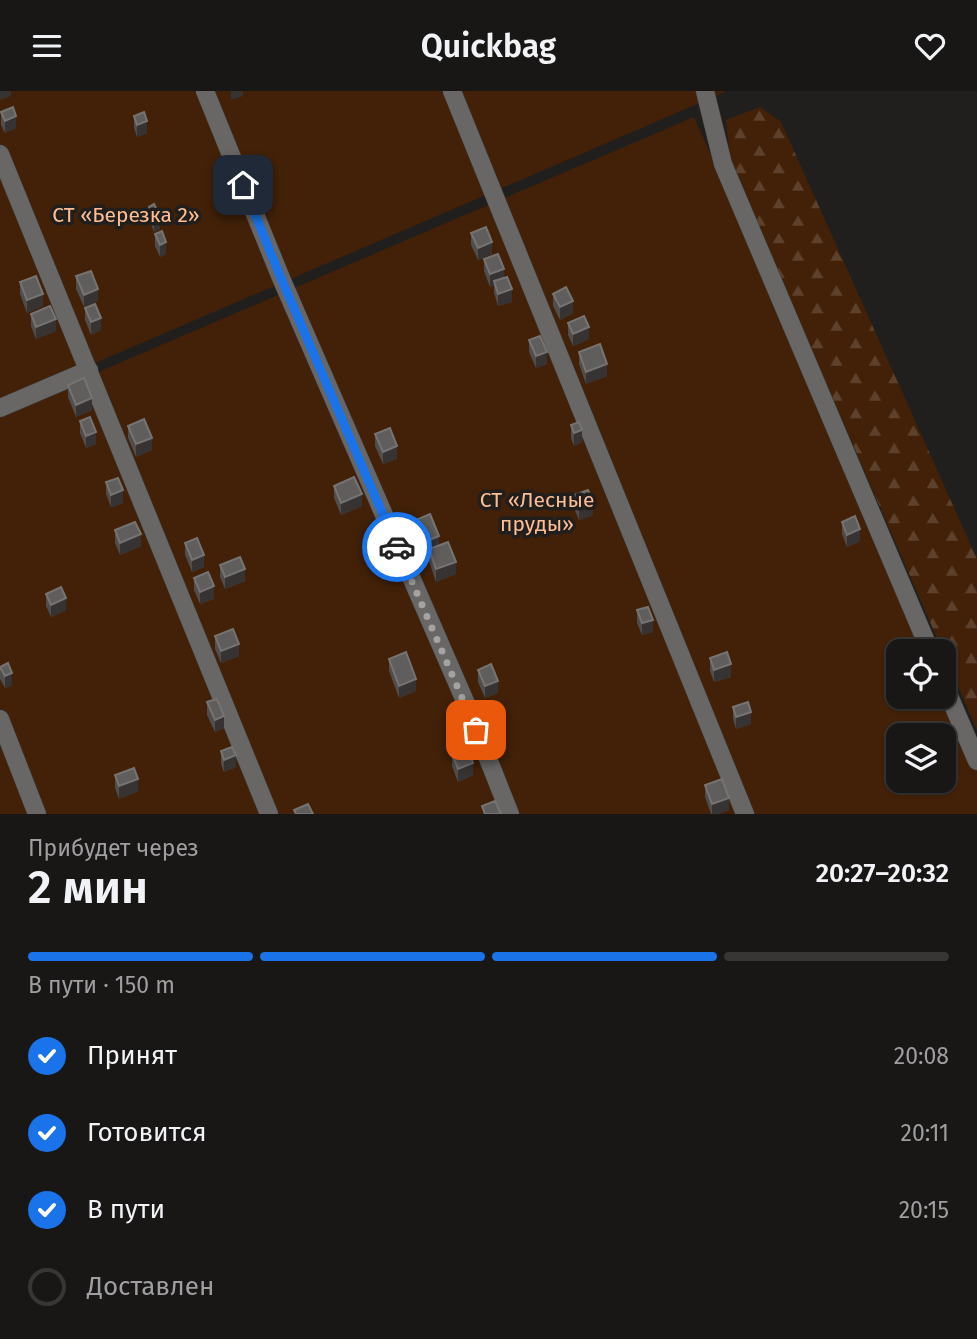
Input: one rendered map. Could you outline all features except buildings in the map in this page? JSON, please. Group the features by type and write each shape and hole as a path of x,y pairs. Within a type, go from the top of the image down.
{"street":[{"path":"205,91 281,278 467,708 510,814"},
{"path":"452,91 746,814"},
{"path":"705,91 723,164 925,639"},
{"path":"0,154 269,814"},
{"path":"0,408 89,370"},
{"path":"955,709 977,761"},
{"path":"0,719 37,814"}],"green space":[{"name":"СТ «Березка 2»","path":"0,91 724,91 725,92 0,404"},
{"path":"760,107 781,122 977,559 977,730 956,682 956,639 937,639 731,164 726,120"},
{"name":"СТ «Лесные пруды»","path":"694,117 924,639 886,639 886,709 949,709 977,761 977,814 0,814 0,414"}],"way so far":[{"path":"397,547 476,730"}],"route":[{"path":"243,185 397,547"}]}
